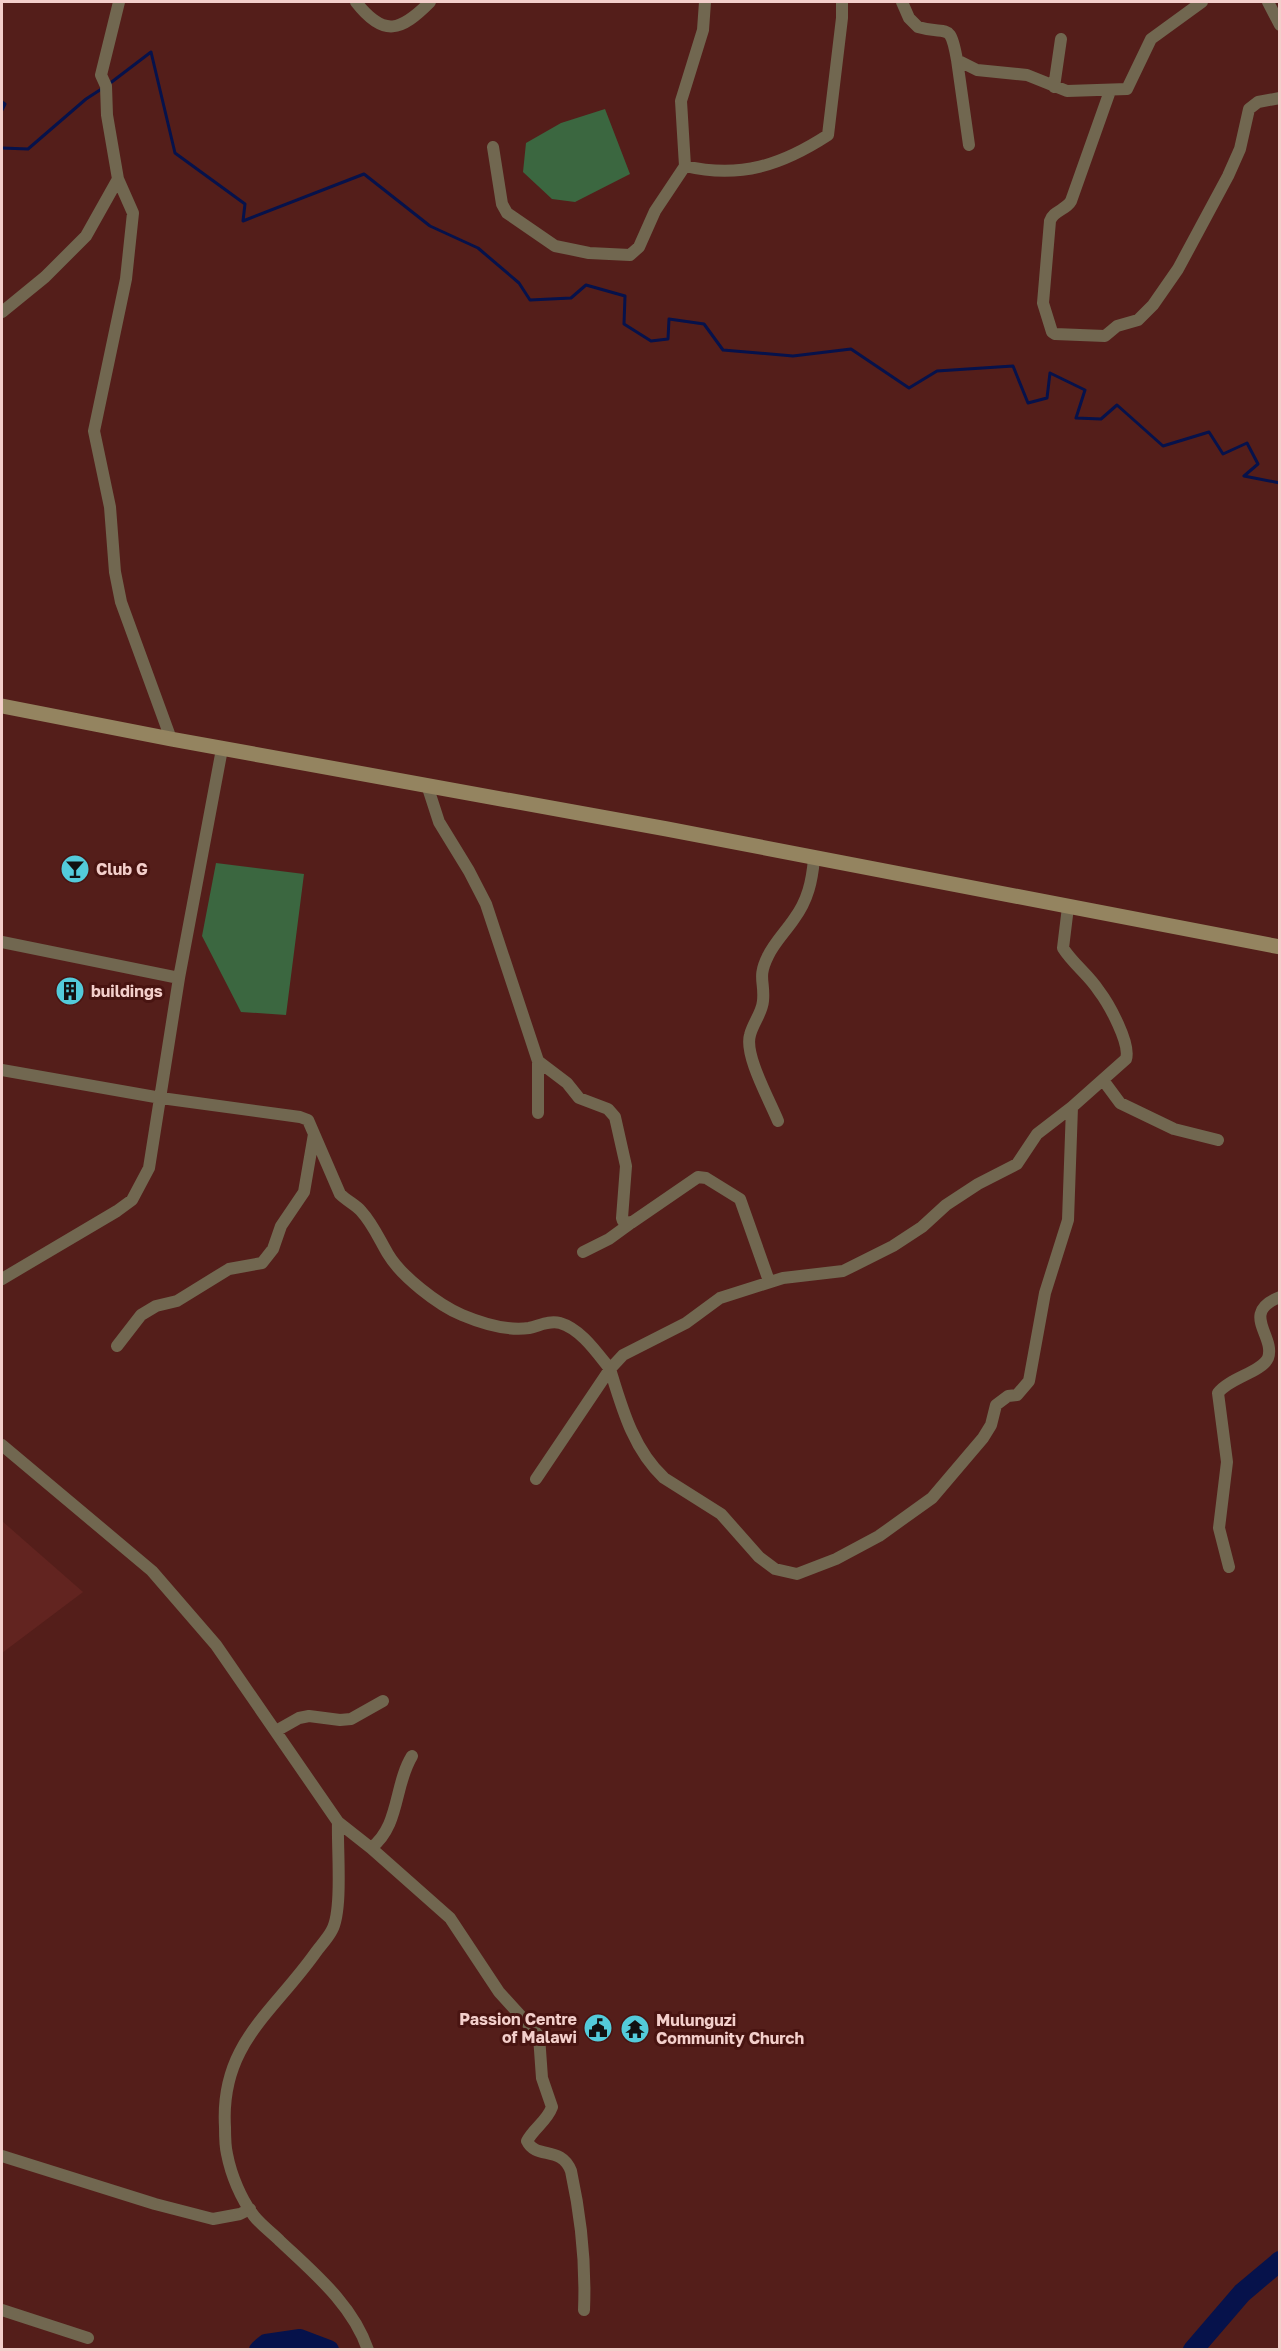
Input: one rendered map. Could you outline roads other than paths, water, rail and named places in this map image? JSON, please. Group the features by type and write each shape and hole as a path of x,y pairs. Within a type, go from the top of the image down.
{"main road":[{"path":"2,706 1280,947"}],"street":[{"path":"119,2 101,75 106,86 107,115 118,178 133,209 126,279 94,431 110,507 115,572 121,602 171,739"},
{"path":"356,2 376,23 392,27 402,25 430,2"},
{"path":"493,147 502,204 507,213 550,244 589,253 624,256 635,251 646,236 655,211 685,166 681,101 704,30 705,2"},
{"path":"685,166 708,172 730,173 749,169 806,150 828,135 842,2"},
{"path":"902,2 909,18 918,27 941,29 953,37 969,145"},
{"path":"957,60 977,70 1027,75 1067,92 1127,89 1151,39 1202,2"},
{"path":"1268,2 1280,25"},
{"path":"1054,87 1061,39"},
{"path":"1110,91 1069,206 1052,217 1050,221 1043,303 1052,332 1056,334 1105,336 1117,326 1138,320 1153,305 1178,269 1228,176 1240,148 1249,109 1258,102 1280,98"},
{"path":"2,312 45,277 86,236 118,178"},
{"path":"2,1279 132,1200 149,1168 180,978 222,749"},
{"path":"427,785 439,822 486,904 538,1061 538,1113"},
{"path":"778,1121 750,1053 750,1035 763,1004 761,981 763,968 768,956 796,917 806,897 811,885 814,859"},
{"path":"536,1479 610,1369 623,1355 686,1323 720,1298 769,1281 843,1271 893,1246 978,1184 1017,1164 1037,1134 1072,1107 1126,1059 1127,1050 1117,1023 1099,991 1064,948 1068,907"},
{"path":"2,942 180,978"},
{"path":"538,1061 567,1083 579,1098 608,1109 615,1117 626,1166 622,1218 626,1223 631,1223"},
{"path":"2,1070 161,1098 308,1120 340,1194 347,1202 359,1209 373,1227 389,1256 401,1270 436,1301 461,1314 510,1328 527,1328 550,1322 560,1323 588,1342 610,1369 626,1422 656,1470 664,1478 721,1514 759,1557 775,1569 797,1574 879,1536 932,1498 991,1425 996,1405 1008,1396 1017,1395 1029,1382 1043,1301 1068,1220 1072,1107"},
{"path":"1103,1080 1115,1098 1130,1108 1174,1129 1218,1140"},
{"path":"117,1346 141,1315 156,1306 177,1301 230,1269 262,1263 273,1249 281,1227 304,1192 314,1133"},
{"path":"583,1252 609,1239 698,1178 706,1178 740,1199 769,1281"},
{"path":"1228,1567 1219,1528 1227,1462 1218,1393 1223,1386 1261,1366 1268,1359 1269,1350 1261,1322 1261,1313 1265,1305 1280,1297"},
{"path":"2,1445 152,1571 216,1645 338,1822 450,1918 486,1976 539,2036 542,2078 552,2107 549,2116 532,2132 527,2141 529,2146 538,2151 562,2157 567,2161 571,2171 582,2230 584,2310"},
{"path":"276,1731 299,1718 309,1716 351,1719 383,1701"},
{"path":"371,1848 388,1829 404,1771 412,1756"},
{"path":"338,1822 337,1901 332,1930 298,1978 252,2030 235,2059 225,2092 226,2154 240,2193 255,2217 318,2277 349,2312 368,2349"},
{"path":"2,2156 155,2204 213,2219 240,2214 250,2209"},
{"path":"2,2310 88,2338"}],"waterway":[{"path":"109,84 151,52 175,153 245,204 243,221 364,174 430,226 478,248 519,283 530,300 571,298 586,285 625,296 624,324 651,341 668,339 669,319 704,324 723,350 793,356 851,349 909,388 937,371 1013,366 1028,403 1047,398 1050,373 1085,390 1076,418 1101,419 1117,405 1163,446 1209,432 1223,454 1247,443 1258,464 1244,476 1280,483"},
{"path":"2,148 28,149 86,99 103,88"},
{"path":"2,102 5,104 2,110"},
{"path":"1193,2350 1242,2293 1280,2261"},
{"path":"259,2350 266,2344 300,2339 329,2350"}],"place":[{"name":"Club G","path":"75,869"},
{"name":"buildings","path":"70,991"},
{"name":"Passion Centre of Malawi","path":"598,2028"},
{"name":"Mulunguzi Community Church","path":"635,2029"}]}
